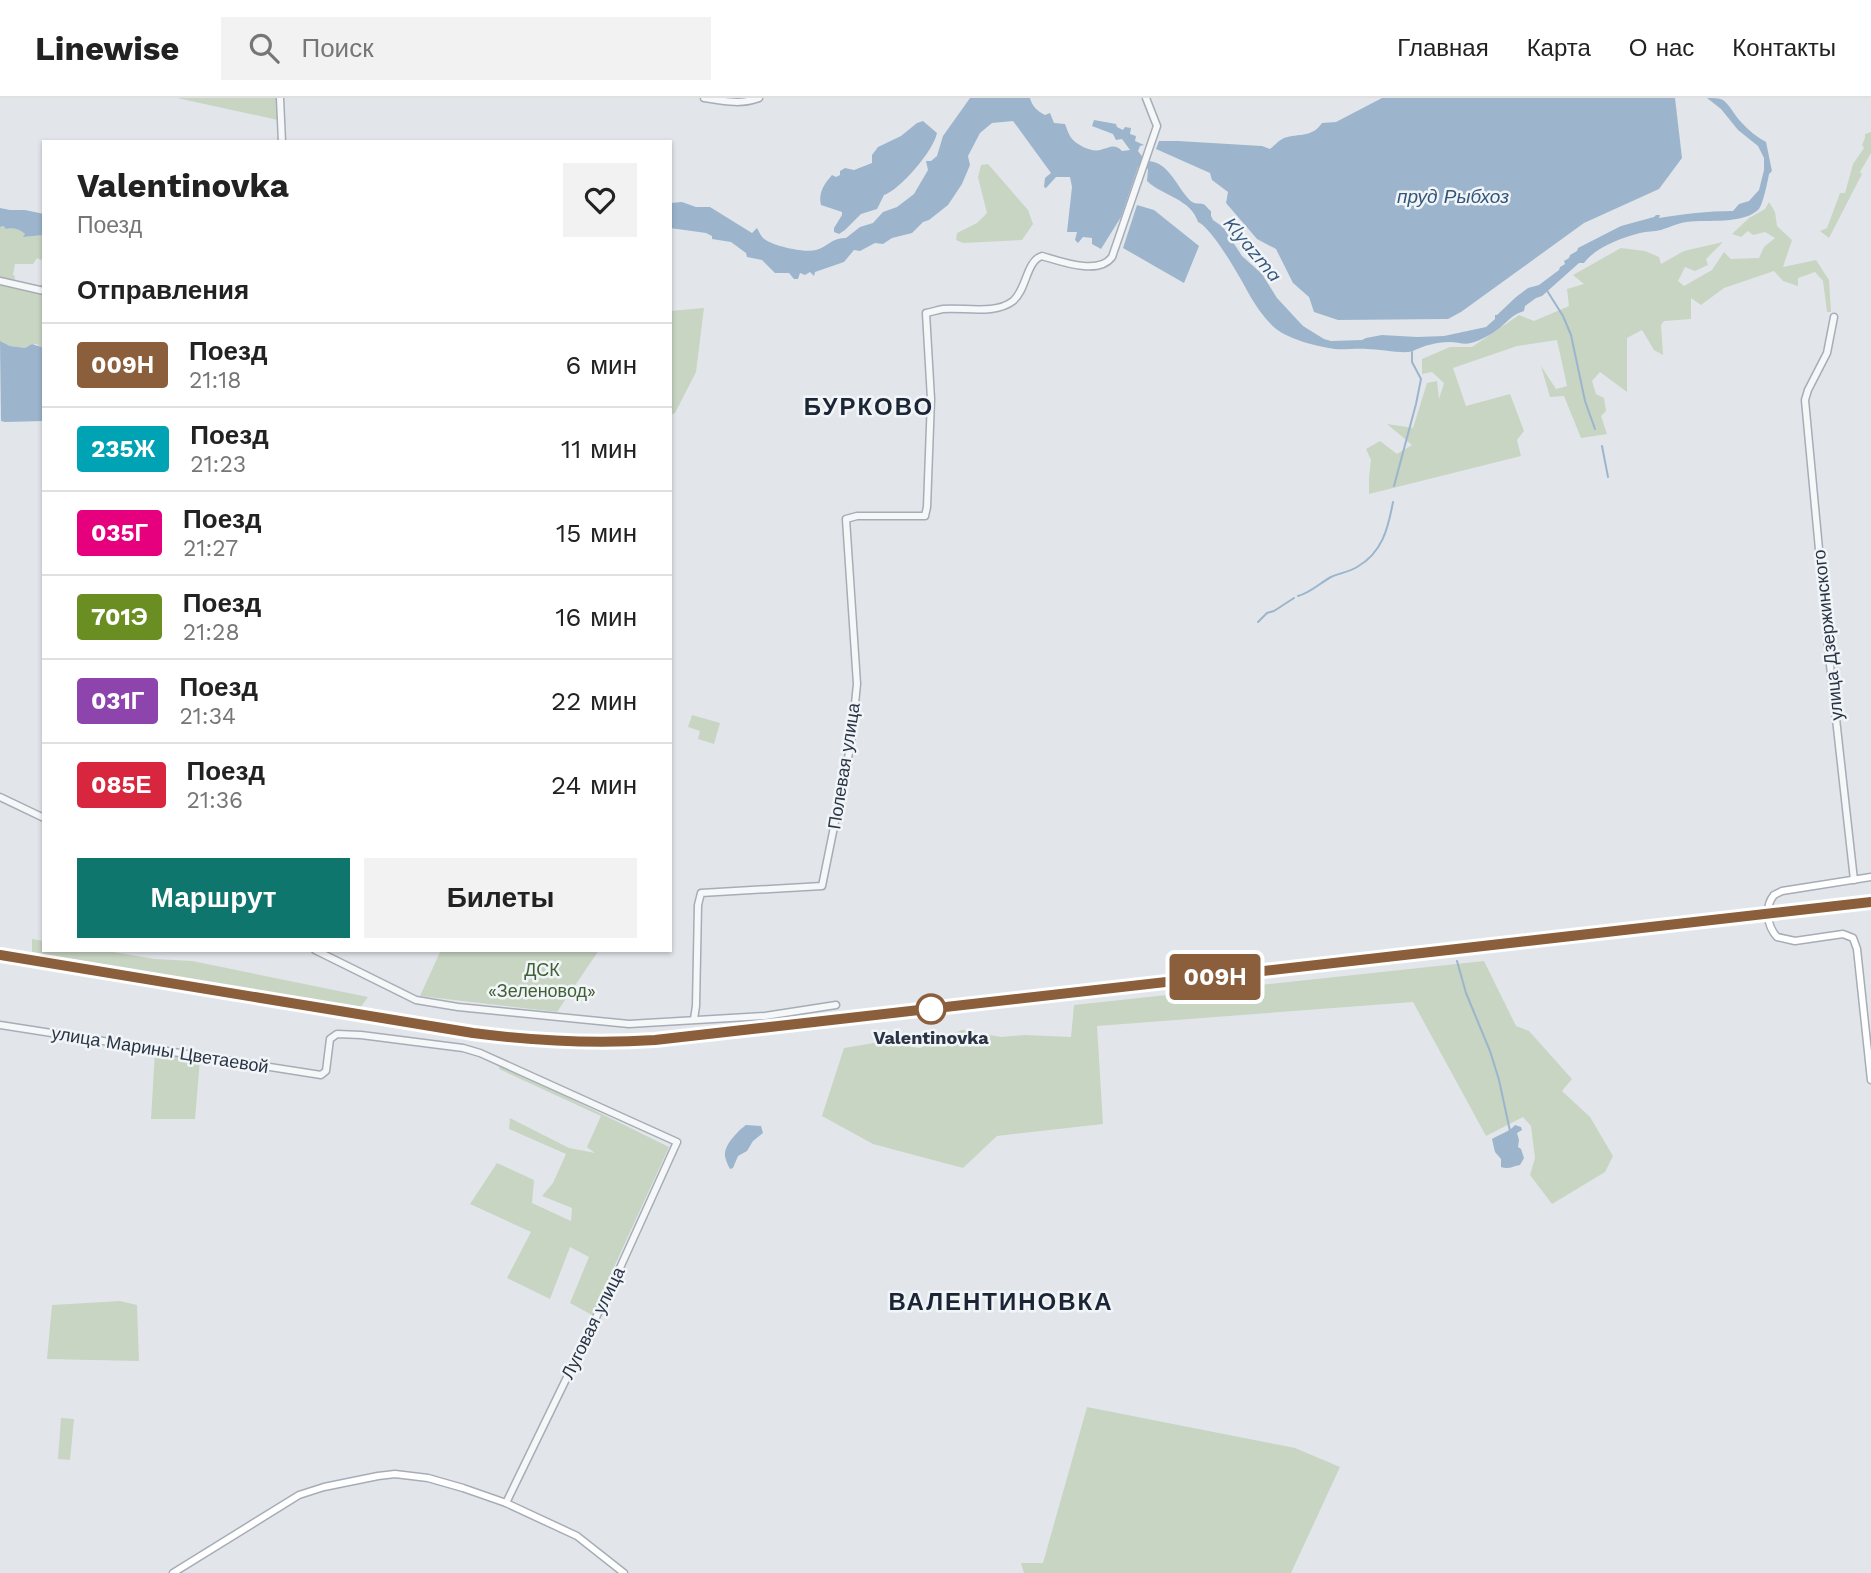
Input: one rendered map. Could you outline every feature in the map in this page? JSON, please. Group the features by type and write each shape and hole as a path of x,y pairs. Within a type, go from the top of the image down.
{"main road":[{"path":"1871,877 1782,891 1769,900 1768,914 1770,926 1777,937 1795,940 1843,934 1851,936 1856,942 1871,1080"},
{"path":"173,1573 299,1495 324,1487 395,1474 411,1475 463,1488 506,1503 577,1536 624,1573"}],"street":[{"path":"279,98 282,140"},
{"path":"704,98 727,102 759,98"},
{"name":"Полевая улица","path":"694,1019 698,905 701,893 822,886 851,743 857,684 846,519 857,516 925,516 931,399 926,313 1000,308 1014,300 1034,260 1042,256 1082,265 1097,266 1108,263 1157,126 1146,98"},
{"path":"0,281 42,290"},
{"name":"улица Дзержинского","path":"1834,317 1827,354 1805,400 1854,880"},
{"path":"0,797 42,817"},
{"path":"319,952 416,1000 458,1007 629,1024 765,1016 836,1005"},
{"name":"улица Марины Цветаевой","path":"0,1025 321,1075 326,1071 330,1039 337,1034 463,1048 480,1053 677,1142"},
{"name":"Луговая улица","path":"506,1503 618,1272 677,1142"}],"green space":[{"path":"177,98 276,98 278,120"},
{"path":"1871,132 1871,153 1829,238 1820,231 1827,228 1840,193 1845,193 1853,164 1864,148 1862,145 1865,134"},
{"path":"988,164 1028,210 1033,224 1022,240 963,243 956,240 957,233 977,223 987,213 978,177 981,165"},
{"path":"1769,202 1775,212 1777,226 1792,240 1783,267 1816,260 1829,280 1831,312 1827,312 1823,281 1815,272 1798,278 1798,286 1783,281 1774,271 1724,288 1701,305 1691,298 1691,319 1664,321 1661,325 1663,355 1654,350 1642,330 1627,338 1627,392 1600,372 1592,381 1596,394 1604,398 1606,411 1601,416 1607,434 1581,438 1564,396 1550,397 1541,366 1556,389 1567,386 1557,340 1517,346 1453,368 1466,406 1510,394 1524,431 1517,440 1521,456 1369,494 1371,460 1366,449 1380,441 1397,454 1412,445 1387,424 1413,428 1427,383 1437,381 1439,399 1444,383 1432,372 1422,374 1422,359 1450,347 1472,347 1519,315 1534,321 1569,306 1567,289 1584,284 1573,275 1621,248 1645,251 1659,257 1661,264 1684,251 1723,242 1706,259 1708,265 1695,271 1685,267 1678,281 1684,286 1712,270 1724,252 1731,259 1759,258 1764,247 1775,238 1765,232 1753,235 1748,231 1741,237 1732,234 1749,218 1765,209"},
{"path":"0,227 18,230 25,234 24,237 42,235 42,260 37,258 33,264 15,264 13,275 14,282 42,284 42,348 37,344 25,348 10,346 0,341"},
{"path":"704,308 696,372 672,414 672,311"},
{"path":"692,715 720,723 714,744 698,739 700,731 688,727"},
{"path":"32,939 42,941 42,952 113,952 155,959 192,961 368,997 360,1008 32,952"},
{"name":"ДСК «Зеленовод»","path":"440,952 598,952 557,1012 420,996"},
{"path":"1484,961 1516,1026 1529,1031 1572,1079 1562,1091 1590,1117 1613,1156 1605,1172 1552,1204 1530,1175 1535,1158 1531,1126 1523,1117 1486,1136 1413,1002 1097,1026 1103,1124 997,1136 963,1168 873,1144 822,1116 844,1048 880,1042 920,1048 962,1030 1001,1037 1071,1037 1074,1005"},
{"path":"155,1052 200,1059 195,1119 151,1119"},
{"path":"500,1064 669,1147 592,1315 570,1303 589,1257 570,1247 550,1299 507,1278 531,1232 470,1204 497,1163 534,1180 532,1203 571,1221 572,1208 542,1196 553,1183 566,1154 509,1129 510,1118 569,1148 595,1153 587,1147 601,1116 499,1069"},
{"path":"120,1301 137,1305 139,1361 47,1359 52,1305"},
{"path":"1087,1407 1295,1448 1340,1467 1291,1573 1024,1573 1021,1563 1043,1563"},
{"path":"61,1418 74,1419 70,1460 58,1459"}],"water":[{"path":"970,98 1030,98 1040,112 1045,115 1050,113 1054,123 1065,124 1070,137 1086,148 1100,150 1114,147 1122,151 1130,150 1122,139 1116,140 1113,134 1092,126 1094,120 1116,124 1123,130 1125,127 1131,128 1130,134 1136,136 1135,141 1144,145 1140,146 1138,151 1144,159 1138,167 1121,217 1101,249 1092,244 1092,238 1083,237 1078,243 1075,240 1077,232 1067,232 1072,187 1070,177 1056,177 1044,187 1045,178 1051,173 1013,121 992,123 980,133 968,156 970,165 962,184 948,205 929,220 912,233 892,238 883,244 875,243 860,251 854,250 844,262 815,272 814,276 810,272 805,275 800,273 798,279 794,279 789,273 775,273 762,260 747,257 746,253 731,242 712,239 712,236 706,233 672,228 672,203 682,202 696,207 710,207 752,233 757,228 762,237 773,244 804,251 820,249 837,239 846,238 860,227 873,223 883,212 897,207 914,194 928,170 926,161 937,156 943,136"},
{"name":"пруд Рыбхоз","path":"1382,98 1675,98 1682,158 1659,189 1584,223 1448,319 1338,320 1314,312 1309,297 1293,283 1276,249 1257,239 1226,203 1228,192 1212,180 1210,173 1156,149 1159,141 1178,141 1262,146 1270,149 1284,138 1310,133 1322,123 1336,122"},
{"path":"1707,98 1723,100 1747,128 1766,142 1772,171 1759,209 1744,217 1684,223 1643,232 1609,244 1595,252 1584,263 1579,263 1542,296 1525,306 1524,311 1513,316 1488,336 1468,344 1439,343 1409,352 1339,349 1314,345 1284,334 1262,314 1219,244 1189,208 1147,181 1148,161 1168,171 1192,202 1204,205 1211,211 1213,220 1223,227 1242,256 1262,274 1277,298 1303,326 1324,339 1362,340 1382,335 1444,336 1486,327 1495,319 1495,315 1516,297 1559,270 1578,248 1621,226 1656,215 1660,215 1659,218 1733,211 1739,204 1749,201 1759,190 1764,158 1758,146"},
{"path":"923,121 937,133 930,149 915,169 899,186 884,195 877,209 861,214 839,234 834,232 842,212 821,205 820,201 822,189 829,178 832,175 840,175 840,171 845,168 854,170 872,163 872,155 878,147"},
{"path":"1137,205 1154,210 1199,246 1184,283 1123,248"},
{"path":"0,208 42,214 42,235 23,237 25,234 18,230 0,227"},
{"path":"0,341 10,346 25,348 32,344 42,347 42,421 1,421"},
{"path":"746,1125 761,1126 763,1133 753,1141 747,1151 738,1156 730,1169 725,1157 726,1149 733,1137"},
{"path":"1515,1125 1522,1130 1517,1133 1518,1147 1524,1158 1520,1165 1501,1167 1501,1159 1495,1152 1492,1139"}],"waterway":[{"path":"1546,289 1571,335 1585,401 1595,429"},
{"path":"1394,486 1421,379 1412,362 1412,352"},
{"path":"1602,446 1608,477"},
{"path":"1298,596 1366,561 1378,547 1386,531 1393,502"},
{"path":"1258,622 1267,613 1294,598"},
{"path":"1457,961 1466,993 1490,1051 1510,1131"}],"railway":[{"path":"0,955 473,1033 609,1042 655,1040 1871,902"}],"train":[{"name":"009Н","path":"0,955 473,1033 527,1040 608,1043 655,1040 1871,902"}],"place":[{"name":"Valentinovka","path":"931,1009"}],"district":[{"name":"БУРКОВО","path":"869,407"},
{"name":"ВАЛЕНТИНОВКА","path":"1001,1302"}],"water label":[{"name":"Klyazma","path":"1253,249"}]}
